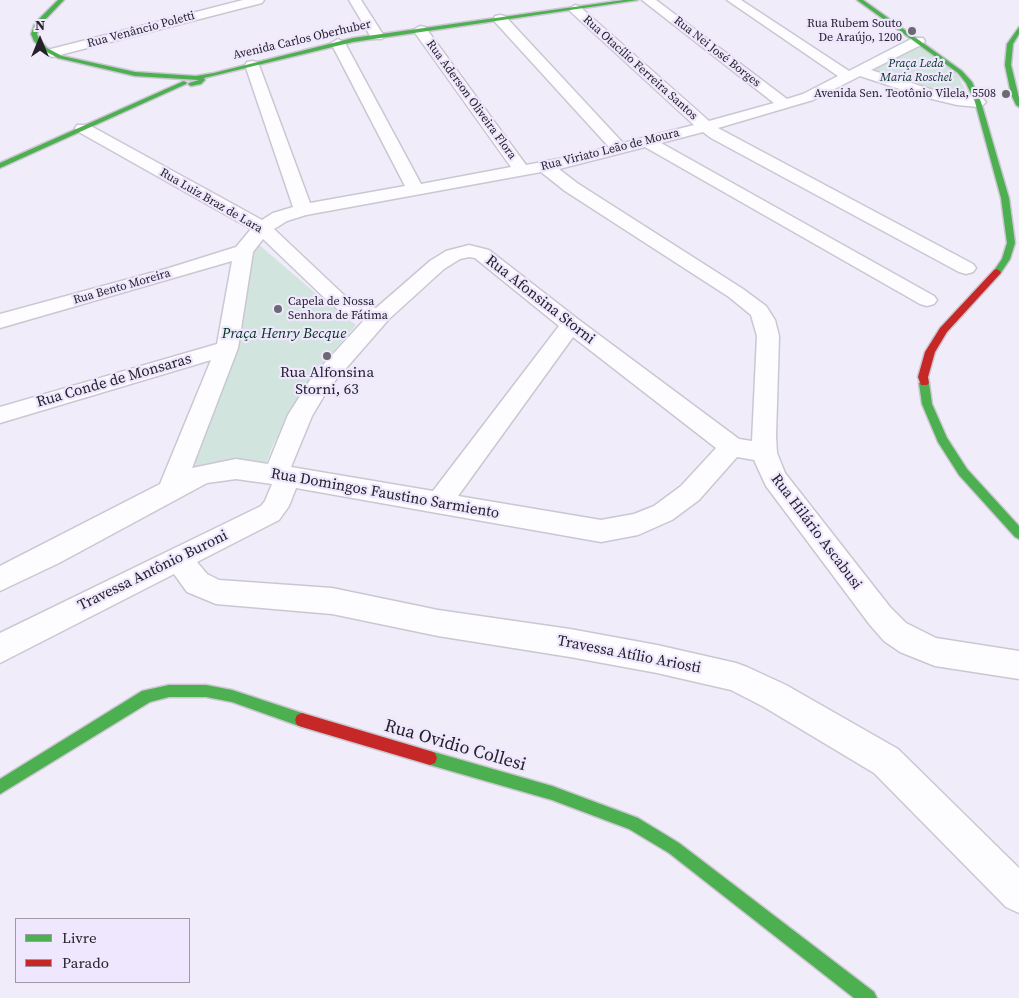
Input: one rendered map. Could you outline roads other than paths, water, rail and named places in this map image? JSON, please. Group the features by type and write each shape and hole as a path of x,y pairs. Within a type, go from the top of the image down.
{"street":[{"path":"61,0 37,24 34,34 36,40 52,53 106,68 187,81"},
{"name":"Rua Venâncio Poletti","path":"52,53 258,0"},
{"path":"241,4 271,0"},
{"path":"355,0 377,36"},
{"name":"Avenida Carlos Oberhuber","path":"0,166 187,81 377,36 575,9 611,1 635,0"},
{"name":"Rua Nei José Borges","path":"648,0 785,104"},
{"path":"733,0 853,73 929,94 978,102"},
{"path":"860,0 960,72 969,82 978,102 1005,198 1011,243 1006,259 994,277 943,330 930,352 923,378 927,404 942,439 963,472 1019,534"},
{"path":"163,24 167,8"},
{"name":"Rua Otacílio Ferreira Santos","path":"575,9 704,126 717,135 966,268"},
{"path":"500,19 620,149"},
{"path":"1019,29 1010,44 1008,55 1010,80 1019,104"},
{"name":"Rua Aderson Oliveira Flora","path":"420,30 522,170"},
{"name":"Rua Viriato Leão de Moura","path":"262,228 280,217 303,210 545,167 620,149 785,104 808,97 918,41"},
{"path":"338,44 415,189"},
{"path":"252,65 303,210"},
{"name":"Rua Luiz Braz de Lara","path":"83,128 262,228 339,301 347,306 380,317"},
{"path":"646,142 927,300"},
{"name":"Rua Hilário Ascabusi","path":"545,167 571,187 736,293 759,311 764,320 768,336 765,453 768,467 847,574 895,632 911,642 935,652 1019,665"},
{"path":"998,176 1012,184"},
{"path":"1005,198 1019,200"},
{"path":"170,489 228,348 243,251 262,228"},
{"name":"Rua Bento Moreira","path":"0,321 176,272 243,251"},
{"name":"Rua Afonsina Storni","path":"281,476 300,415 320,383 380,317 438,265 453,255 469,251 482,254 571,325 732,447"},
{"path":"440,502 571,325"},
{"name":"Rua Conde de Monsaras","path":"0,415 228,348"},
{"path":"732,447 765,453"},
{"name":"Rua Domingos Faustino Sarmiento","path":"0,579 149,503 170,489 203,474 236,469 601,530 620,528 650,519 677,503 690,493 732,447"},
{"name":"Travessa Antônio Buroni","path":"0,649 38,628 270,513 276,506 281,476"},
{"name":"Travessa Atílio Ariosti","path":"181,558 186,570 197,583 216,592 332,601 372,608 438,624 657,658 736,677 784,701 886,761 1019,894"},
{"name":"Rua Ovidio Collesi","path":"0,786 147,696 169,691 206,691 232,696 291,717 552,793 633,823 674,848 868,998"}],"place":[{"name":"Rua Rubem Souto De Araújo, 1200","path":"912,31"},
{"name":"Avenida Sen. Teotônio Vilela, 5508","path":"1006,94"},
{"name":"Capela de Nossa Senhora de Fátima","path":"278,309"},
{"name":"Rua Alfonsina Storni, 63","path":"327,356"}],"park label":[{"name":"Praça Leda Maria Roschel","path":"916,71"},
{"name":"Praça Henry Becque","path":"284,334"}]}
